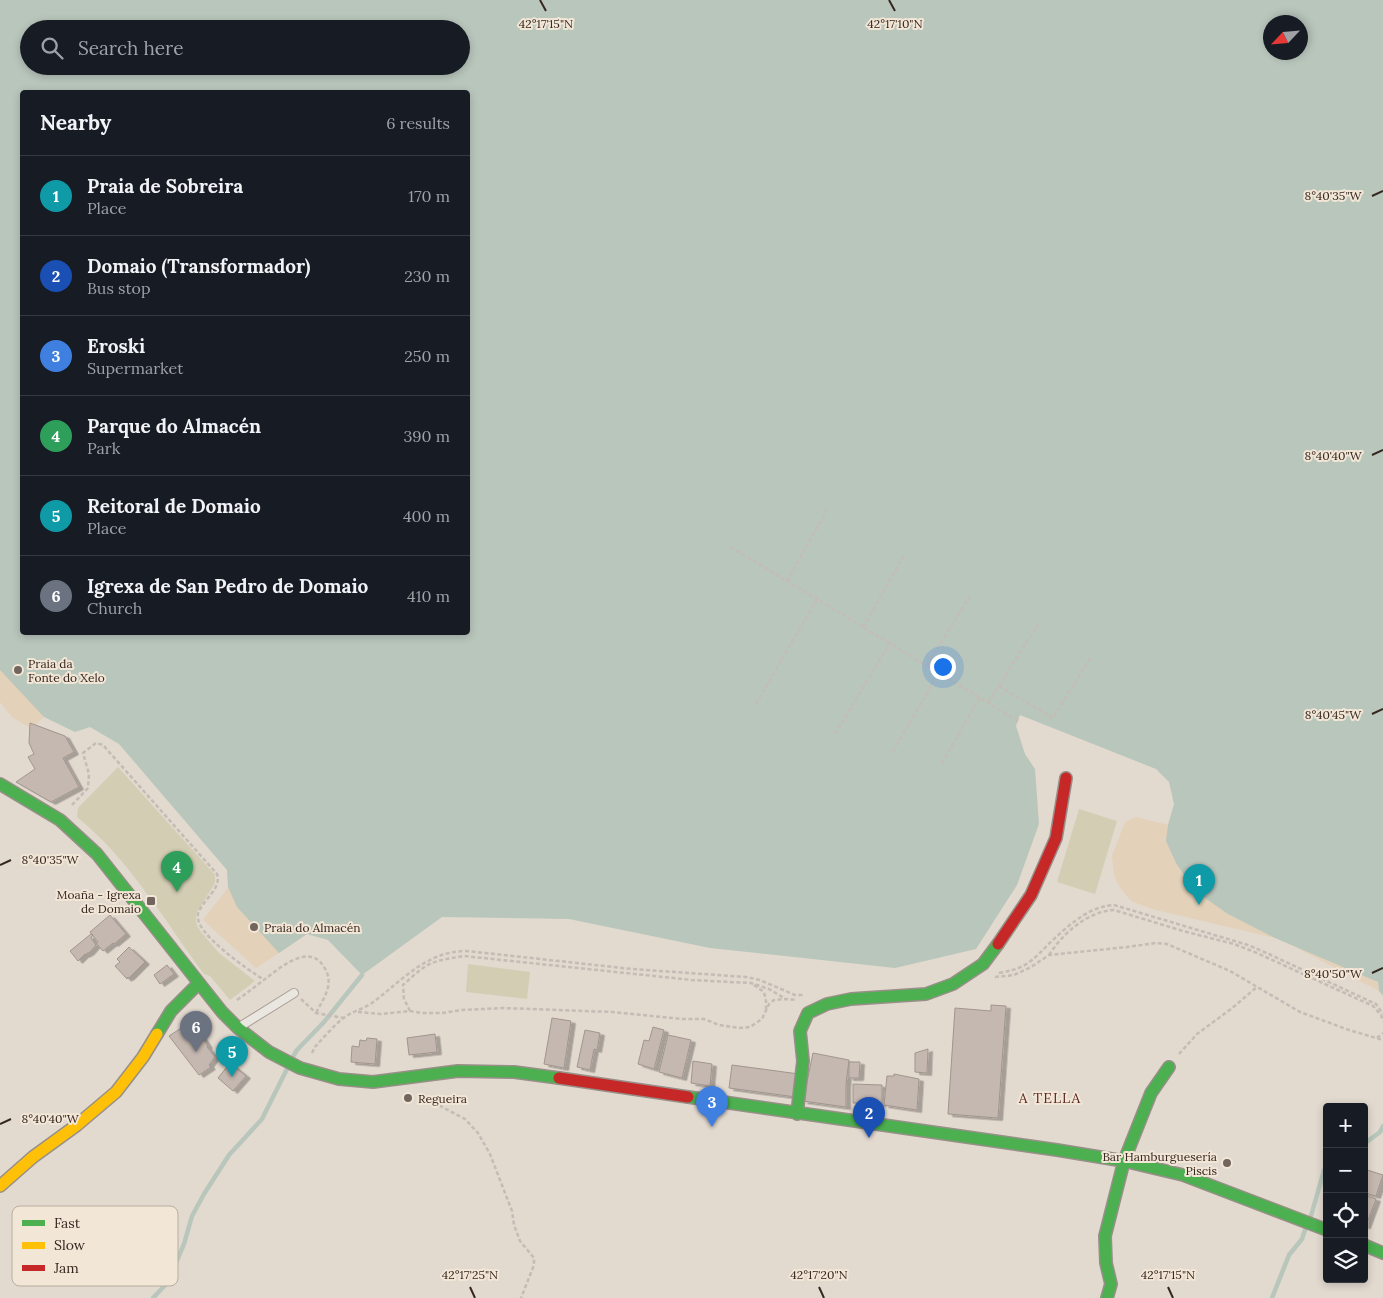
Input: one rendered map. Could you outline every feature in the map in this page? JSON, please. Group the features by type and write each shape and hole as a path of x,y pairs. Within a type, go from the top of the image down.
{"main road":[{"path":"797,1114 803,1061 800,1031 808,1013 827,1004 851,999 926,994 953,984 983,964 1006,934 1031,895 1056,838 1066,778"},
{"path":"0,784 60,820 97,854 222,1012 238,1028 269,1052 300,1068 339,1079 374,1082 458,1071 514,1072 1057,1150 1124,1161 1183,1175 1322,1228"},
{"path":"0,1186 33,1157 116,1092 143,1057 171,1011 199,984"},
{"path":"1107,1298 1111,1284 1106,1262 1105,1236 1124,1161 1151,1093 1169,1067"},
{"path":"1368,1247 1383,1253"}],"lane":[{"path":"238,1028 294,993"}],"path":[{"path":"787,580 828,508"},
{"path":"731,547 1018,721"},
{"path":"863,627 904,556"},
{"path":"927,665 970,596"},
{"path":"756,704 817,599"},
{"path":"988,702 1038,624"},
{"path":"835,734 890,643"},
{"path":"999,686 1053,718 1092,655"},
{"path":"893,751 939,673"},
{"path":"942,763 980,697"},
{"path":"60,820 88,788 89,774 83,753 96,742 103,745 217,874 218,884 198,916 203,929 226,953 264,980 287,962 294,959 312,957 318,960 324,966 329,981 329,989 316,1013"},
{"path":"991,973 1020,968 1040,954 1054,938 1083,915 1105,906 1114,905 1248,945 1376,1004 1383,1014"},
{"path":"994,977 1014,976 1031,967 1049,955 1055,944 1084,920 1095,913 1114,910 1234,944 1257,953 1373,1006 1381,1015 1383,1021"},
{"path":"1049,955 1156,943 1167,944 1230,971 1300,1012 1368,1037 1383,1040"},
{"path":"312,1072 311,1057 315,1047 344,1018 371,1003 429,959 454,951 632,969 746,977 760,980 795,995 810,996"},
{"path":"410,1011 404,999 404,985 432,963 464,956 692,980 751,983 769,989 786,999"},
{"path":"429,959 432,963"},
{"path":"751,983 764,992 766,1001 765,1011"},
{"path":"1169,1067 1197,1034 1231,1009 1257,986"},
{"path":"294,993 316,1013 344,1018"},
{"path":"356,1012 381,1014 410,1011 442,1013 503,1008 612,1012 682,1019 704,1019 719,1025 739,1028 750,1027 762,1019 769,1004 774,1000 802,1001"},
{"path":"1377,1038 1383,1033"},
{"path":"422,1095 465,1119 478,1133 490,1154 512,1211 514,1225 520,1241 534,1258 534,1266 521,1298"}],"shaded area":[{"path":"0,0 1383,0 1383,996 1379,991 1378,982 1275,938 1228,914 1195,891 1176,863 1166,841 1174,804 1169,782 1156,769 1020,715 1016,726 1025,754 1035,769 1039,824 1017,885 976,949 895,968 710,948 569,919 442,917 362,975 328,940 307,934 279,953 237,907 228,887 227,870 119,744 90,727 75,732 44,717 0,670"},
{"path":"118,767 215,875 215,883 196,914 196,923 201,932 219,953 255,981 230,1000 210,976 204,974 130,871 114,852 77,817 78,808"},
{"path":"1079,809 1117,821 1095,894 1057,882"},
{"path":"468,964 530,972 527,999 466,992"}],"sand":[{"name":"Praia da Fonte do Xelo","path":"0,629 55,692 44,717 32,729 12,717 0,702"},
{"path":"1136,817 1168,825 1262,909 1378,983 1379,991 1280,939 1152,909 1131,901 1121,889 1114,876 1112,856 1125,822"},
{"name":"Praia do Almacén","path":"235,879 307,934 256,968 203,920"}],"building":[{"path":"30,723 65,736 74,752 63,758 79,787 51,802 16,782 35,769 28,757 34,754 29,743"},
{"path":"110,915 126,934 103,951 90,932"},
{"path":"91,934 93,935 91,938 96,945 78,961 70,951"},
{"path":"129,947 145,962 127,979 115,966 120,962 117,959"},
{"path":"167,965 174,974 160,984 154,975"},
{"path":"991,1005 1006,1006 998,1118 948,1114 955,1008 991,1011"},
{"path":"552,1018 571,1021 564,1068 544,1064"},
{"path":"192,1021 215,1057 209,1065 211,1067 199,1075 169,1036"},
{"path":"653,1027 664,1030 654,1069 638,1064 644,1040 649,1041"},
{"path":"585,1030 600,1033 597,1050 594,1049 590,1070 577,1067"},
{"path":"435,1034 437,1052 409,1055 407,1038"},
{"path":"668,1035 691,1040 682,1078 659,1072"},
{"path":"367,1038 377,1039 375,1064 351,1062 352,1046 359,1047 360,1040 366,1041"},
{"path":"928,1049 927,1073 915,1072 915,1053"},
{"path":"813,1053 849,1060 846,1107 803,1101"},
{"path":"693,1061 712,1064 710,1086 691,1083"},
{"path":"849,1062 860,1062 859,1078 849,1078"},
{"path":"230,1063 246,1076 233,1091 218,1078"},
{"path":"732,1065 799,1074 796,1097 729,1088"},
{"path":"894,1074 919,1079 917,1110 884,1105 887,1076 894,1076"},
{"path":"853,1084 882,1085 882,1104 853,1103"},
{"path":"1368,1170 1383,1175 1376,1196 1368,1194"},
{"path":"1368,1196 1376,1199 1368,1221"}],"waterway":[{"path":"294,1055 362,975"},
{"path":"178,1258 192,1216 204,1194 229,1155 262,1119 287,1069"},
{"path":"1368,1141 1380,1132 1383,1126"},
{"path":"1311,1216 1323,1174"},
{"path":"1272,1298 1289,1255 1302,1239 1305,1230"},
{"path":"153,1298 164,1286"}],"traffic: fast":[{"path":"0,784 60,820 97,854 222,1012 238,1028 269,1052 300,1068 339,1079 373,1082 458,1071 514,1072 559,1078"},
{"path":"797,1114 803,1061 800,1031 808,1013 827,1004 851,999 926,994 953,984 983,964 998,944"},
{"path":"157,1034 171,1011 199,983"},
{"path":"1107,1298 1111,1284 1106,1263 1105,1236 1124,1161 1151,1093 1169,1067"},
{"path":"688,1097 1124,1161 1183,1175 1323,1228"},
{"path":"1368,1247 1383,1253"}],"traffic: slow":[{"path":"0,1186 33,1157 77,1125 116,1092 143,1057 157,1034"}],"traffic: jam":[{"path":"998,944 1031,895 1056,838 1066,778"},
{"path":"559,1078 688,1097"}],"place":[{"name":"Praia da Fonte do Xelo","path":"18,670"},
{"name":"Parque do Almacén","path":"177,892"},
{"name":"Moaña - Igrexa de Domaio","path":"151,901"},
{"name":"Praia de Sobreira","path":"1199,905"},
{"name":"Praia do Almacén","path":"254,927"},
{"name":"Igrexa de San Pedro de Domaio","path":"196,1052"},
{"name":"Reitoral de Domaio","path":"232,1077"},
{"name":"Regueira","path":"408,1098"},
{"name":"Eroski","path":"712,1127"},
{"name":"Domaio (Transformador)","path":"869,1138"},
{"name":"Bar Hamburguesería Piscis","path":"1227,1163"}],"district":[{"name":"A TELLA","path":"1050,1098"}]}
